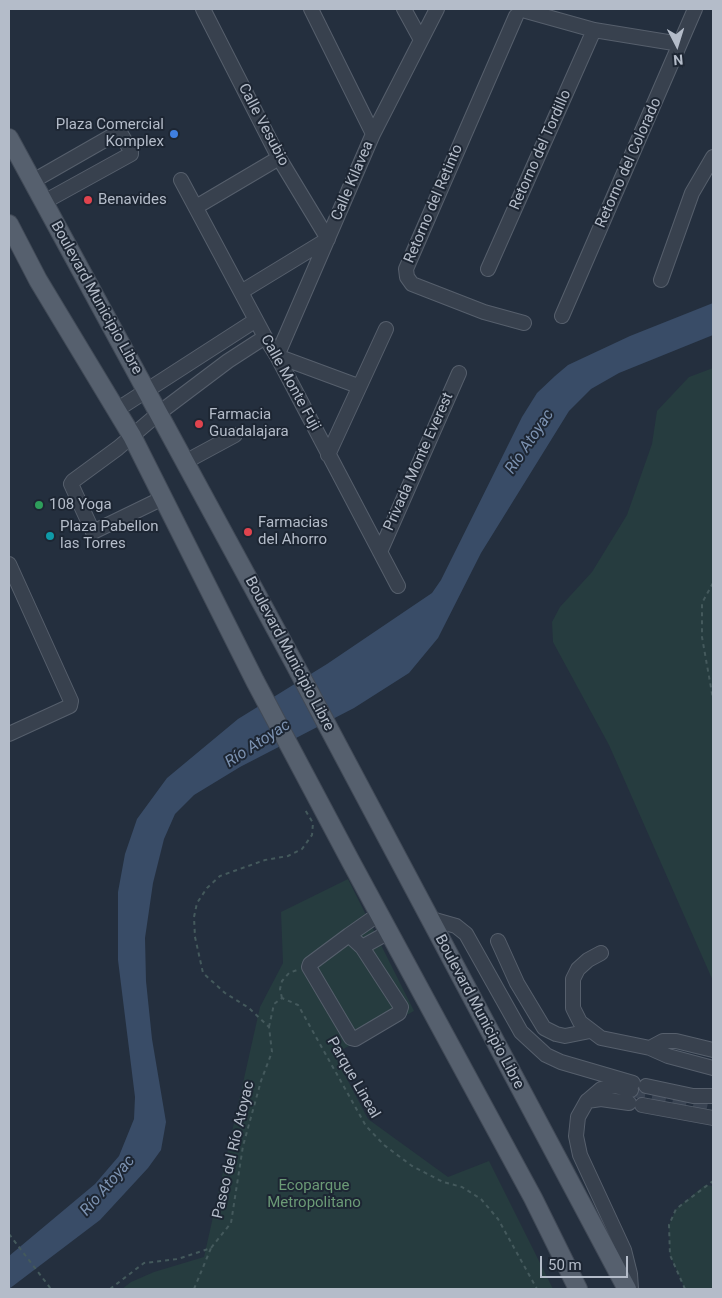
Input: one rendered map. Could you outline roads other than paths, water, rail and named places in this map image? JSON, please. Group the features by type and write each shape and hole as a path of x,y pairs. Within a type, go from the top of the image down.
{"main road":[{"name":"Boulevard Municipio Libre","path":"9,138 294,661 428,918 627,1289"},
{"path":"9,224 38,280 118,409 255,681 350,862 533,1198 578,1289"}],"street":[{"name":"Calle Vesubio","path":"203,9 279,158 328,239"},
{"path":"311,9 373,134"},
{"path":"404,9 421,40"},
{"name":"Calle Kilavea","path":"277,356 373,134 437,9"},
{"name":"Retorno del Colorado","path":"562,316 695,9"},
{"path":"520,11 594,30 680,44"},
{"name":"Retorno del Retinto","path":"520,11 406,269 407,277 412,284 484,312 524,323"},
{"name":"Retorno del Tordillo","path":"488,269 594,30"},
{"path":"32,181 117,133 121,134 131,154 44,202"},
{"path":"661,280 692,194 713,157"},
{"path":"196,207 279,158"},
{"path":"61,165 74,186"},
{"name":"Calle Monte Fuji","path":"182,180 398,586"},
{"path":"241,292 328,239"},
{"path":"118,409 256,320"},
{"path":"328,455 358,386 386,329"},
{"path":"163,498 96,532 90,530 72,482 228,361 265,337"},
{"path":"277,356 358,386"},
{"name":"Privada Monte Everest","path":"380,552 459,373"},
{"path":"186,462 235,435"},
{"path":"9,564 71,701 70,706 9,734"},
{"path":"349,936 362,947 401,1010 355,1039 351,1038 309,967 349,936 379,914"},
{"path":"428,918 456,926 466,934 522,1032 546,1055 636,1093 713,1118"},
{"path":"362,947 389,932"},
{"path":"498,942 517,982 544,1028 556,1034 566,1036 590,1031"},
{"path":"601,953 588,960 578,969 573,980 573,1008 580,1022 601,1038 650,1048 668,1056 713,1068"},
{"path":"650,1048 663,1042 676,1041 713,1050"},
{"path":"631,1289 624,1250 577,1145 576,1126 582,1108 587,1101 636,1093 713,1096"}],"water":[{"name":"Río Atoyac","path":"713,303 713,335 619,373 591,389 569,411 481,553 438,638 409,673 354,708 240,767 194,795 175,814 164,839 153,883 145,938 146,981 152,1039 166,1122 161,1150 148,1168 100,1220 9,1289 9,1256 95,1184 119,1156 134,1119 135,1097 118,960 118,892 125,854 137,819 167,778 238,719 327,664 432,593 441,580 522,417 537,393 555,376 568,365 630,336"}],"tunnel":[{"path":"632,1090 713,1107"}],"place":[{"name":"Plaza Comercial Komplex","path":"174,134"},
{"name":"Benavides","path":"88,200"},
{"name":"Farmacia Guadalajara","path":"199,424"},
{"name":"108 Yoga","path":"39,505"},
{"name":"Farmacias del Ahorro","path":"248,532"},
{"name":"Plaza Pabellon las Torres","path":"50,536"}],"park label":[{"name":"Ecoparque Metropolitano","path":"314,1194"}]}
